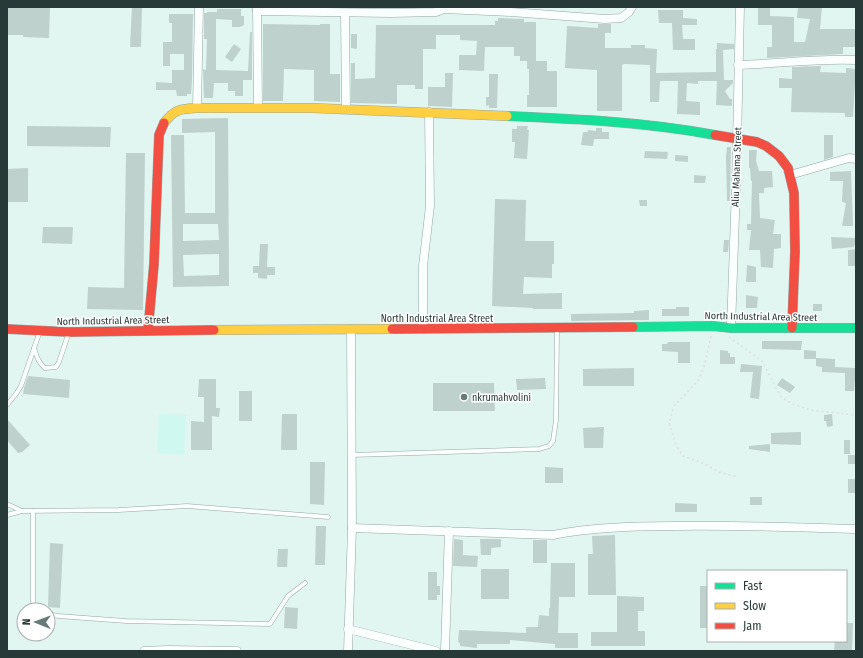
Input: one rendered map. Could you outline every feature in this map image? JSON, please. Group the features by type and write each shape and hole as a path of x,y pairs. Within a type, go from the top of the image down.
{"street":[{"path":"197,108 199,7"},
{"path":"258,108 257,9 345,13 436,12 444,8 605,19 624,16 632,7"},
{"name":"Aliu Mahama Street","path":"728,331 737,138 740,7"},
{"path":"345,13 346,109"},
{"path":"738,65 856,60"},
{"path":"148,330 154,264 159,135 162,126 170,115 180,109 197,108 346,109 612,121 684,129 757,142 776,151 790,175 794,189 795,252 792,328"},
{"path":"422,329 423,266 430,206 429,112"},
{"path":"790,175 849,158 856,159"},
{"name":"North Industrial Area Street","path":"7,330 68,332 148,330 712,326 728,331 792,328 856,328"},
{"path":"348,651 352,528 351,329"},
{"name":"North Industrial Area Street","path":"7,334 18,330"},
{"path":"352,528 553,535 570,532 639,526 698,525 856,528"},
{"path":"445,651 449,531"},
{"path":"348,629 436,651"},
{"path":"144,651 237,651"}],"lane":[{"path":"352,455 539,449 548,446 552,441 556,420 557,328"},
{"path":"7,405 21,386 40,331"},
{"path":"34,348 37,360 45,368 56,367 59,362 68,332"},
{"path":"7,504 22,511"},
{"path":"7,515 22,511 119,510 187,506 328,517"},
{"path":"33,511 33,602"},
{"path":"56,616 126,621 270,624 288,596 305,583"}],"path":[{"path":"712,326 711,341 704,367 698,381 674,406 669,424 676,445 684,456 705,464 718,472 737,477"},
{"path":"728,331 762,361 781,397 793,404 810,410 856,415"}],"shaded area":[{"path":"159,414 186,415 184,455 157,453"}],"building":[{"path":"7,7 50,7 49,38 7,35"},
{"path":"132,7 142,7 141,47 130,47"},
{"path":"758,7 770,7 770,16 794,17 794,42 805,42 810,19 797,18 798,7 822,7 820,29 856,29 856,47 843,47 843,54 767,58 767,47 772,47 772,25 758,25"},
{"path":"217,9 241,9 241,16 244,16 244,25 240,27 232,27 232,20 216,19 216,70 248,71 250,32 252,32 252,80 243,80 243,96 235,96 235,91 228,91 228,83 214,83 213,98 204,98 203,69 206,70 207,39 204,39 204,13 217,12"},
{"path":"658,10 683,10 683,18 697,19 697,25 682,25 683,39 695,39 695,50 673,50 672,23 659,23"},
{"path":"169,14 193,14 191,94 187,94 187,96 177,96 176,90 156,90 156,82 172,83 172,70 184,70 184,54 170,54 170,66 163,66 163,42 172,42 172,23 169,23"},
{"path":"498,18 524,19 524,22 536,22 536,61 547,61 547,71 557,71 557,107 527,107 527,95 529,95 529,69 527,69 527,61 520,61 520,56 514,56 514,47 485,47 484,71 459,70 459,55 476,55 477,41 460,40 460,35 436,35 436,49 423,49 423,89 415,89 415,85 397,85 397,104 351,103 351,63 355,63 355,79 375,78 376,25 495,25 495,21 498,21"},
{"path":"263,24 330,24 330,74 340,74 340,102 314,101 314,70 284,69 283,101 263,101"},
{"path":"598,24 611,24 611,33 605,33 605,48 631,48 631,45 645,45 645,48 657,49 656,73 716,72 717,43 734,44 734,49 723,50 724,80 733,80 733,83 725,91 730,99 732,99 732,106 716,105 717,81 698,81 698,84 687,83 686,101 700,102 700,115 677,114 678,81 660,81 659,102 650,102 650,65 624,64 622,65 622,111 597,111 597,70 565,68 567,26 598,28"},
{"path":"351,34 357,34 357,49 351,48"},
{"path":"234,44 241,49 232,62 225,57"},
{"path":"821,66 820,72 846,73 846,68 856,69 853,117 845,117 845,113 791,112 792,88 779,88 779,78 792,79 792,67"},
{"path":"445,73 453,73 452,107 428,106 428,87 445,87"},
{"path":"489,74 498,74 497,108 489,108 489,105 486,106 486,97 489,97"},
{"path":"228,118 229,286 173,287 171,135 184,135 185,213 215,213 215,132 182,133 182,119","holes":["183,224 218,224 219,240 183,241","219,254 219,275 184,276 183,255"]},
{"path":"27,126 111,127 110,147 27,146"},
{"path":"517,126 528,126 527,159 514,158 515,142 512,142 512,129 517,129"},
{"path":"596,128 602,128 602,132 609,132 609,139 594,139 593,146 581,145 583,132 588,132 588,130 596,131"},
{"path":"824,135 833,135 833,157 824,160"},
{"path":"727,147 731,147 730,201 727,201"},
{"path":"749,150 757,150 756,161 759,171 772,171 773,187 764,188 764,193 759,193 760,218 775,220 773,234 781,234 781,248 774,249 773,268 761,267 760,250 749,250 751,230 747,230 747,224 751,224 752,181 749,168"},
{"path":"645,151 668,152 667,159 644,158"},
{"path":"126,153 145,153 143,310 87,309 88,287 124,288"},
{"path":"675,155 688,156 688,162 675,161"},
{"path":"28,168 28,202 7,202 7,169"},
{"path":"851,171 853,226 842,226 846,203 842,202 843,181 830,181 830,172"},
{"path":"694,175 706,176 705,183 694,183"},
{"path":"495,199 526,200 525,241 554,241 554,264 552,264 552,278 524,277 523,294 562,293 562,309 533,309 492,306"},
{"path":"639,200 647,200 647,206 640,206"},
{"path":"43,227 73,227 72,244 42,243"},
{"path":"831,237 856,238 854,247 832,249"},
{"path":"724,240 729,240 728,252 723,252"},
{"path":"260,244 268,244 267,267 275,267 275,275 267,275 267,279 258,278 258,273 253,273 253,266 259,266"},
{"path":"856,249 856,266 848,266 848,250"},
{"path":"747,265 756,267 756,282 746,282"},
{"path":"746,295 758,297 757,308 746,308"},
{"path":"813,304 822,304 822,311 813,311"},
{"path":"676,307 689,307 689,316 662,316 662,309 676,309"},
{"path":"649,310 649,320 571,321 571,314 634,313 634,311"},
{"path":"762,341 802,341 801,350 762,349"},
{"path":"668,342 690,342 690,363 678,363 678,352 662,351 662,344 667,344"},
{"path":"720,350 728,351 728,353 730,353 730,357 735,357 735,364 720,364"},
{"path":"804,350 816,351 816,359 804,359"},
{"path":"816,358 835,359 835,367 856,368 854,391 845,391 845,373 822,372 822,367 816,366"},
{"path":"741,364 762,366 759,399 750,398 753,372 740,372"},
{"path":"634,368 634,386 583,386 583,369"},
{"path":"28,376 70,380 69,398 23,394"},
{"path":"545,378 546,389 517,390 516,379"},
{"path":"782,378 795,387 790,393 777,385"},
{"path":"199,379 216,379 216,408 220,408 219,417 212,416 212,450 191,450 191,421 204,422 204,397 198,397"},
{"name":"nkrumahvolini","path":"433,383 494,383 495,411 433,411"},
{"path":"239,391 252,391 252,421 239,421"},
{"path":"282,414 297,414 297,450 281,450"},
{"path":"832,414 833,426 827,427 826,421 824,421 824,415"},
{"path":"7,419 30,445 22,452 18,453 7,440"},
{"path":"604,427 603,448 584,448 583,428"},
{"path":"801,432 801,445 771,444 771,433"},
{"path":"844,440 850,440 850,454 844,454"},
{"path":"770,444 770,452 749,449 749,446"},
{"path":"848,455 856,455 855,464 848,464"},
{"path":"310,462 325,462 324,505 310,504"},
{"path":"545,467 563,468 563,483 545,483"},
{"path":"848,479 855,479 855,493 848,493"},
{"path":"750,497 762,497 762,505 750,505"},
{"path":"675,503 697,504 697,512 675,512"},
{"path":"316,526 326,526 325,565 315,565"},
{"path":"615,535 616,595 588,595 588,554 593,554 592,536"},
{"path":"454,539 463,540 463,555 478,556 477,567 453,566"},
{"path":"480,539 501,539 501,547 491,548 491,555 481,555"},
{"path":"533,540 547,540 547,563 533,563"},
{"path":"50,543 63,544 60,608 56,608 56,602 48,602"},
{"path":"278,549 288,549 287,567 277,567"},
{"path":"551,563 575,563 575,597 559,597 558,633 578,633 578,648 555,648 555,644 510,640 510,644 477,644 477,648 460,646 460,643 458,642 459,630 526,633 526,627 538,627 539,615 549,616"},
{"path":"481,569 509,569 509,599 481,599"},
{"path":"428,572 437,572 437,586 440,586 440,595 437,595 437,600 428,600"},
{"path":"700,586 707,586 707,628 700,628"},
{"path":"617,596 644,597 644,611 638,611 638,631 645,631 645,646 591,646 591,632 617,632"},
{"path":"285,607 298,608 297,629 284,628"},
{"path":"847,623 853,623 852,651 834,651 835,642 847,642"}],"traffic: fast":[{"path":"507,116 637,124 715,135"},
{"path":"633,327 713,326 731,328 856,328"}],"traffic: slow":[{"path":"164,123 175,112 197,108 312,108 507,116"},
{"path":"214,330 392,329"}],"traffic: jam":[{"path":"148,330 154,264 159,135 164,123"},
{"path":"715,135 757,142 766,146 779,156 788,168 794,193 795,252 792,328"},
{"path":"392,329 633,327"},
{"path":"7,329 69,332 214,330"}],"place":[{"name":"nkrumahvolini","path":"464,397"}]}
